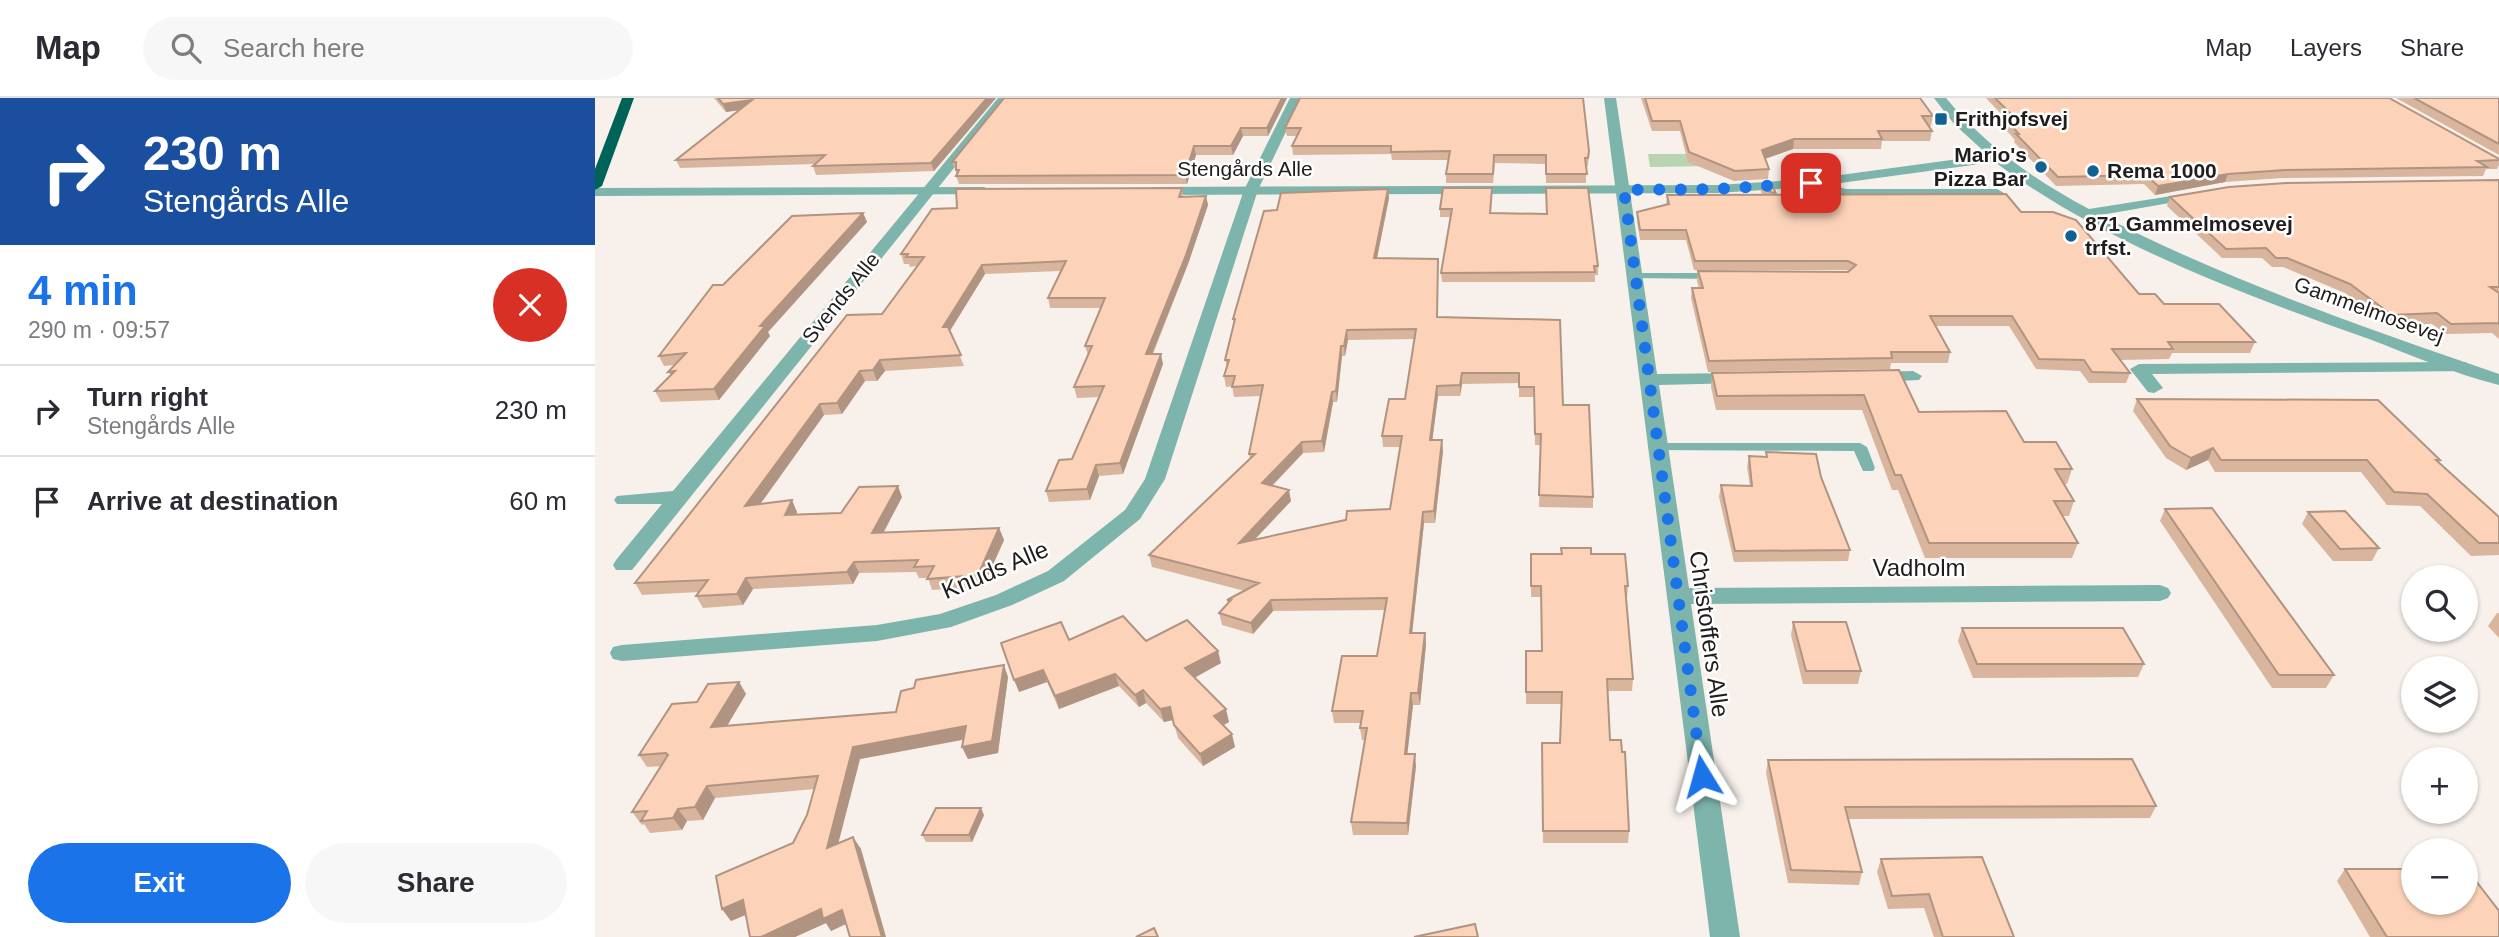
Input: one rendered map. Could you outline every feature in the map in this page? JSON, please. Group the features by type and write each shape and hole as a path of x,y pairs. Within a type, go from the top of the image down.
{"highway":[{"path":"597,180 628,98"}],"street":[{"name":"Svends Alle","path":"624,565 1004,98"},
{"name":"Knuds Alle","path":"622,653 877,633 943,621 1004,600 1056,576 1133,514 1155,479 1251,190 1296,98"},
{"name":"Christoffers Alle","path":"1610,98 1651,380 1677,596 1725,937"},
{"name":"Gammelmosevej","path":"1940,98 1959,124 1996,158 2086,214 2171,256 2281,303 2499,380"},
{"name":"Stengårds Alle","path":"1142,191 1717,189 1811,183 1996,158"},
{"name":"Stengårds Alle","path":"1811,183 1827,190 1846,193 1997,193"},
{"path":"595,192 995,191"},
{"path":"2086,214 2214,191"},
{"name":"Gammelmosevej","path":"2154,388 2139,369 2465,368"},
{"path":"1858,377 1913,376"},
{"path":"1651,380 1761,378"},
{"path":"624,500 677,497"},
{"name":"Vadholm","path":"1677,596 2160,593"}],"lane":[{"path":"1636,276 1734,276"},
{"path":"1658,447 1860,446 1868,468"}],"green space":[{"path":"1648,154 1710,154 1713,166 1650,167"}],"building":[{"path":"718,98 987,98 931,163 813,166 825,155 676,160 752,100 723,104"},
{"path":"1004,98 1282,98 1267,128 1241,128 1231,146 1194,146 1185,175 956,176 959,170 956,170 956,162 952,162"},
{"path":"1300,98 1583,98 1589,151 1588,158 1585,158 1587,174 1546,174 1546,155 1494,155 1493,174 1446,174 1450,151 1391,152 1391,146 1292,146 1301,128 1285,128"},
{"path":"1645,98 1920,98 1933,116 1922,116 1932,131 1878,131 1882,139 1794,139 1762,150 1769,169 1735,171 1689,152 1680,121 1652,121"},
{"path":"1995,98 2389,98 2499,160 2477,161 2487,167 2285,170 2228,174 2158,186 2146,175 2058,177 2016,134 2019,134 2003,116 2013,116"},
{"path":"2414,98 2499,98 2499,144"},
{"path":"2499,180 2499,287 2490,287 2499,293 2499,324 2451,324 2437,313 2392,315 2350,284 2287,258 2276,258 2266,248 2226,249 2170,197 2229,187 2286,183"},
{"path":"1773,187 1776,194 1761,188"},
{"path":"1182,188 1179,197 1206,196 1186,255 1146,354 1161,354 1120,463 1096,465 1087,489 1046,491 1059,460 1072,459 1104,386 1074,387 1092,346 1085,346 1105,298 1048,298 1066,261 982,265 943,327 948,327 961,355 880,360 873,370 860,371 837,403 820,404 745,506 792,500 785,515 841,513 859,487 898,486 872,533 999,528 978,575 927,579 934,566 914,567 918,560 854,562 847,572 746,578 737,594 696,596 708,580 635,583 847,315 882,314 924,257 906,257 908,254 901,254 932,209 957,208 956,189"},
{"path":"1443,188 1492,188 1490,213 1547,214 1546,188 1588,188 1598,266 1594,266 1595,272 1441,273 1452,209 1440,209"},
{"path":"1388,189 1374,258 1438,259 1437,317 1560,320 1563,405 1589,405 1593,497 1539,495 1541,434 1535,434 1534,387 1519,387 1519,373 1462,373 1460,385 1437,386 1430,440 1442,440 1434,511 1423,512 1410,633 1425,633 1418,693 1411,693 1405,754 1415,754 1407,823 1351,822 1367,728 1360,728 1363,711 1332,711 1342,656 1377,656 1387,598 1271,600 1251,623 1219,613 1231,600 1227,600 1259,583 1149,555 1255,454 1249,454 1263,385 1232,387 1235,376 1224,376 1229,360 1225,360 1233,319 1264,211 1277,210 1281,193","holes":["1416,329 1405,399 1389,399 1382,436 1402,436 1390,509 1347,511 1346,520 1239,543 1289,490 1262,483 1302,442 1322,441 1332,392 1336,391 1341,346 1344,346 1347,330"]},
{"path":"2006,194 2021,212 2053,212 2076,220 2139,294 2155,294 2164,304 2219,304 2255,342 2168,342 2173,349 2112,349 2130,373 2092,372 2084,360 2039,359 2012,316 1930,316 1950,352 1891,352 1892,358 1709,361 1692,288 1703,288 1698,271 1848,272 1856,265 1848,261 1695,261 1686,230 1640,230 1637,212 1669,204 1667,195"},
{"path":"863,213 760,326 765,326 714,389 655,391 675,371 668,372 686,353 659,356 713,285 723,285 792,216"},
{"path":"1899,370 1919,412 2006,411 2024,442 2056,442 2072,469 2055,469 2074,501 2054,501 2078,543 1929,543 1901,475 1895,475 1864,395 1717,396 1712,373"},
{"path":"2137,399 2378,400 2440,460 2436,460 2499,517 2499,543 2479,543 2427,494 2394,492 2367,460 2221,460 2213,448 2191,458 2170,446"},
{"path":"1766,452 1816,454 1821,477 1850,550 1735,551 1721,485 1752,486 1749,456 1767,457"},
{"path":"2212,508 2334,675 2279,675 2165,509"},
{"path":"2345,511 2379,548 2340,549 2308,512"},
{"path":"1561,548 1591,548 1591,554 1625,554 1633,679 1607,679 1610,740 1621,740 1622,752 1625,752 1629,831 1543,831 1542,743 1560,743 1562,692 1526,692 1526,651 1542,651 1541,586 1531,586 1531,554 1562,554"},
{"path":"1123,616 1146,641 1187,620 1218,651 1185,668 1226,709 1214,716 1232,734 1200,754 1174,725 1170,707 1160,709 1143,690 1135,695 1115,674 1055,696 1043,670 1014,680 1001,643 1061,622 1069,640"},
{"path":"1793,622 1846,622 1861,671 1806,671"},
{"path":"1962,628 2123,628 2144,664 1977,664"},
{"path":"1004,665 992,741 962,747 966,726 853,747 827,848 853,837 882,937 850,937 842,910 823,919 821,909 761,937 750,937 743,900 722,909 716,876 793,843 807,815 818,776 707,786 695,807 678,809 673,818 641,821 647,811 632,812 668,755 639,755 672,704 697,702 708,684 739,682 711,727 896,712 901,691 914,688 916,680"},
{"path":"2132,759 2156,806 1845,807 1862,872 1791,870 1768,760"},
{"path":"936,808 981,808 969,835 922,835"},
{"path":"1982,857 2014,937 1943,937 1929,894 1892,896 1881,859"},
{"path":"2345,869 2401,869 2401,915 2478,915 2478,884 2499,911 2499,937 2387,937"},
{"path":"1475,924 1478,937 1414,937"},
{"path":"1154,928 1158,937 1136,937"}],"place":[{"name":"Frithjofsvej","path":"1941,119"},
{"name":"Mario's Pizza Bar","path":"2041,167"},
{"name":"Rema 1000","path":"2093,171"},
{"name":"871 Gammelmosevej trfst.","path":"2071,236"}],"route":[{"path":"1702,776 1624,190 1717,189 1811,183"}]}
